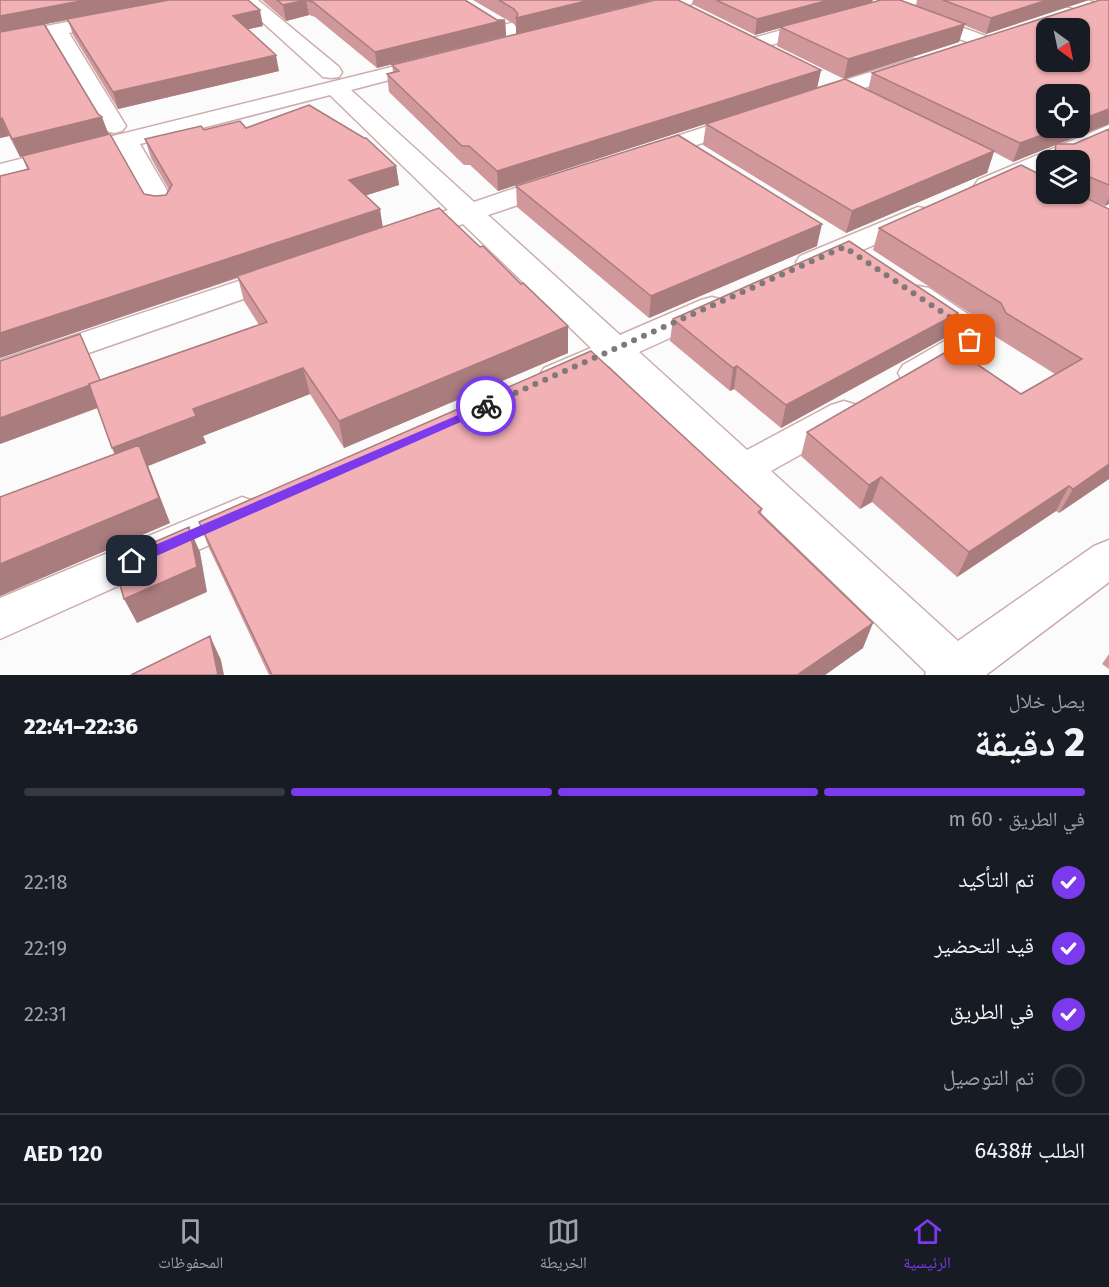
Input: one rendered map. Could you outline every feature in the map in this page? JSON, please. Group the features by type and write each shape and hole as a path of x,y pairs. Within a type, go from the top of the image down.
{"street":[{"path":"247,0 333,80 467,212 956,673 1109,558"},
{"path":"753,44 881,3 910,0"},
{"path":"620,7 675,1 701,19"},
{"path":"623,161 995,38 881,3"},
{"path":"1058,18 1095,6"},
{"path":"0,41 127,16"},
{"path":"486,18 506,30"},
{"path":"0,172 120,133 581,19 506,30 333,80"},
{"path":"57,30 162,206"},
{"path":"732,34 783,58"},
{"path":"812,73 872,103"},
{"path":"778,276 955,200 1026,181 1109,132"},
{"path":"0,153 120,133"},
{"path":"678,143 708,161"},
{"path":"983,160 1026,181"},
{"path":"389,239 578,176"},
{"path":"742,470 978,336 815,228"},
{"path":"0,372 312,266"},
{"path":"527,389 735,296"},
{"path":"0,619 274,499"}],"building":[{"path":"0,0 86,0 0,16"},
{"path":"169,0 248,0 260,10 233,16 276,55 113,92 67,19"},
{"path":"277,0 306,0 283,5"},
{"path":"306,0 465,0 497,20 505,20 375,52 313,2"},
{"path":"499,0 590,0 516,18 518,14 514,9"},
{"path":"655,0 678,0 821,70 497,171 469,146 462,146 387,74 399,71 392,65"},
{"path":"716,0 829,0 757,19"},
{"path":"881,0 900,0 965,24 848,59 780,27"},
{"path":"943,0 1047,0 991,18"},
{"path":"1100,0 1109,0 1109,109 1090,116 1090,84 1036,84 1036,137 1020,143 872,73 1036,20 1036,72 1090,72 1090,18 1044,18"},
{"path":"44,24 98,114 102,117 12,139 2,118 0,119 0,32"},
{"path":"845,79 994,151 852,211 706,124"},
{"path":"309,105 366,138 396,166 349,180 380,209 0,333 0,176 29,169 22,156 110,134 144,194 166,195 172,185 145,139 201,126 204,130 240,121 246,128"},
{"path":"1109,129 1109,185 1090,177 1090,150 1055,150 1056,144 1074,144"},
{"path":"678,135 822,224 651,296 516,186"},
{"path":"1021,165 1036,172 1036,204 1090,204 1090,200 1109,209 1109,464 1073,489 1069,486 969,552 881,477 869,485 807,432 953,348 1021,394 1082,359 1006,313 1001,303 879,228"},
{"path":"439,208 568,326 339,421 303,368 193,409 196,416 112,448 89,384 267,322 237,276"},
{"path":"849,241 958,313 786,405 737,366 733,368 673,319"},
{"path":"80,334 100,380 0,418 0,361"},
{"path":"591,351 762,509 758,512 873,623 797,675 272,675 199,522"},
{"path":"139,445 159,498 0,564 0,497"},
{"path":"189,527 197,567 124,599 113,560"},
{"path":"210,636 218,675 131,675"}],"way so far":[{"path":"486,406 615,351 844,247 978,336 970,340"}],"route":[{"path":"132,561 486,406"}]}
